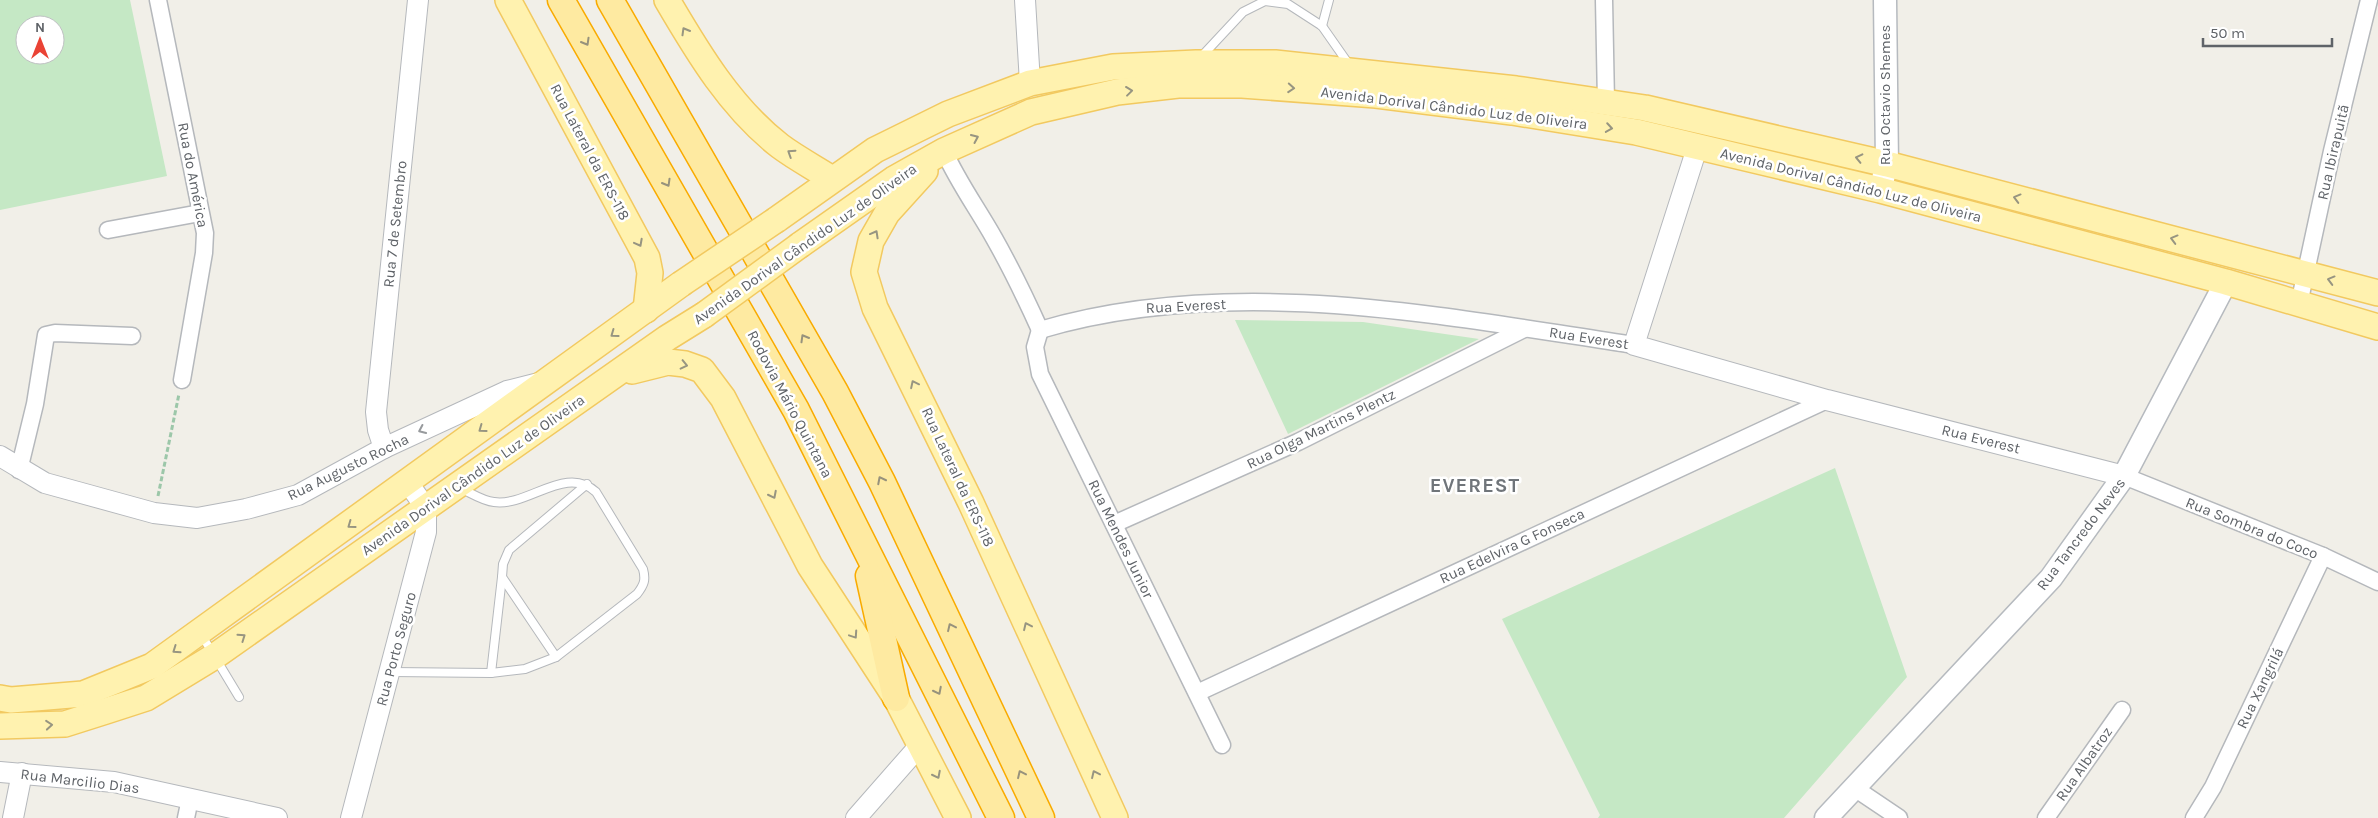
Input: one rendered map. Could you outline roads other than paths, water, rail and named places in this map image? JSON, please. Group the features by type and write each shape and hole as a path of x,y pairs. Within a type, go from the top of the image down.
{"highway":[{"name":"Rodovia Mário Quintana","path":"561,0 796,410 1001,818"},
{"path":"610,0 830,383 882,482 1041,818"},
{"path":"860,539 896,698"}],"main road":[{"name":"Rua Lateral da ERS-118","path":"508,0 647,258 650,273 646,310"},
{"path":"667,0 694,47 736,103 780,146 832,179"},
{"name":"Rua Octavio Shemes","path":"1880,190 1887,164 1885,0"},
{"name":"Avenida Dorival Cândido Luz de Oliveira","path":"0,698 11,700 83,694 152,666 408,483 681,284 876,150 948,114 1030,83 1113,68 1196,63 1275,63 1516,89 1645,108 1887,164 2378,293"},
{"name":"Avenida Dorival Cândido Luz de Oliveira","path":"0,726 64,724 146,698 215,656 619,374 667,338 704,315 894,179 944,151 1031,112 1117,92 1178,85 1242,85 1376,95 1512,112 1636,132 1880,190 2226,282 2378,327"},
{"name":"Rua Lateral da ERS-118","path":"944,151 904,192 888,213 871,240 864,272 875,308 971,503 1115,818"},
{"name":"Rua Tancredo Neves","path":"1826,818 1853,787 2051,578 2124,476 2226,282"},
{"path":"619,374 668,362 685,364 702,370 723,398 810,566 896,698 958,818"}],"street":[{"name":"Rua do América","path":"158,0 205,232 204,253 182,380"},
{"name":"Rua 7 de Setembro","path":"384,448 378,430 376,412 418,0"},
{"path":"1025,0 1030,83"},
{"path":"1604,0 1606,102"},
{"name":"Rua Ibirapuitã","path":"2299,304 2332,151 2369,0"},
{"path":"1634,345 1697,148"},
{"path":"944,151 965,193 993,235 1015,276 1040,330"},
{"path":"108,230 200,213"},
{"name":"Rua Everest","path":"1040,330 1123,310 1190,304 1285,303 1385,310 1634,345 1828,400 2124,476"},
{"name":"Rua Olga Martins Plentz","path":"1114,524 1298,442 1524,329"},
{"name":"Rua Mendes Junior","path":"1040,330 1035,347 1040,374 1222,745"},
{"path":"19,470 35,404 46,335 55,332 132,336"},
{"name":"Rua Augusto Rocha","path":"0,456 19,470 45,483 154,513 197,518 246,509 298,495 384,448 507,391 548,380"},
{"name":"Rua Edelvira G Fonseca","path":"1197,693 1828,400"},
{"name":"Rua Sombra do Coco","path":"2124,476 2323,556 2378,582"},
{"path":"408,483 426,508"},
{"name":"Rua Porto Seguro","path":"351,818 421,557 426,532 426,508"},
{"name":"Rua Xangrilá","path":"2194,818 2213,787 2323,556"},
{"name":"Rua Albatroz","path":"2046,818 2122,710"},
{"path":"856,818 921,744"},
{"name":"Rua Marcilio Dias","path":"0,772 114,782 188,808 278,818"},
{"path":"13,818 22,773"},
{"path":"1853,787 1899,818"}],"lane":[{"path":"1322,26 1329,0"},
{"path":"1196,63 1243,12 1265,1 1288,4 1322,26 1354,71"},
{"path":"389,672 491,673 525,669 556,657 637,594 643,586 645,577 643,569 596,492 588,484 565,483 507,502 493,502 457,486"},
{"path":"491,673 503,564 509,550 588,484"},
{"path":"502,577 556,657"},
{"path":"200,632 239,697"}],"district":[{"name":"EVEREST","path":"1475,485"}]}
